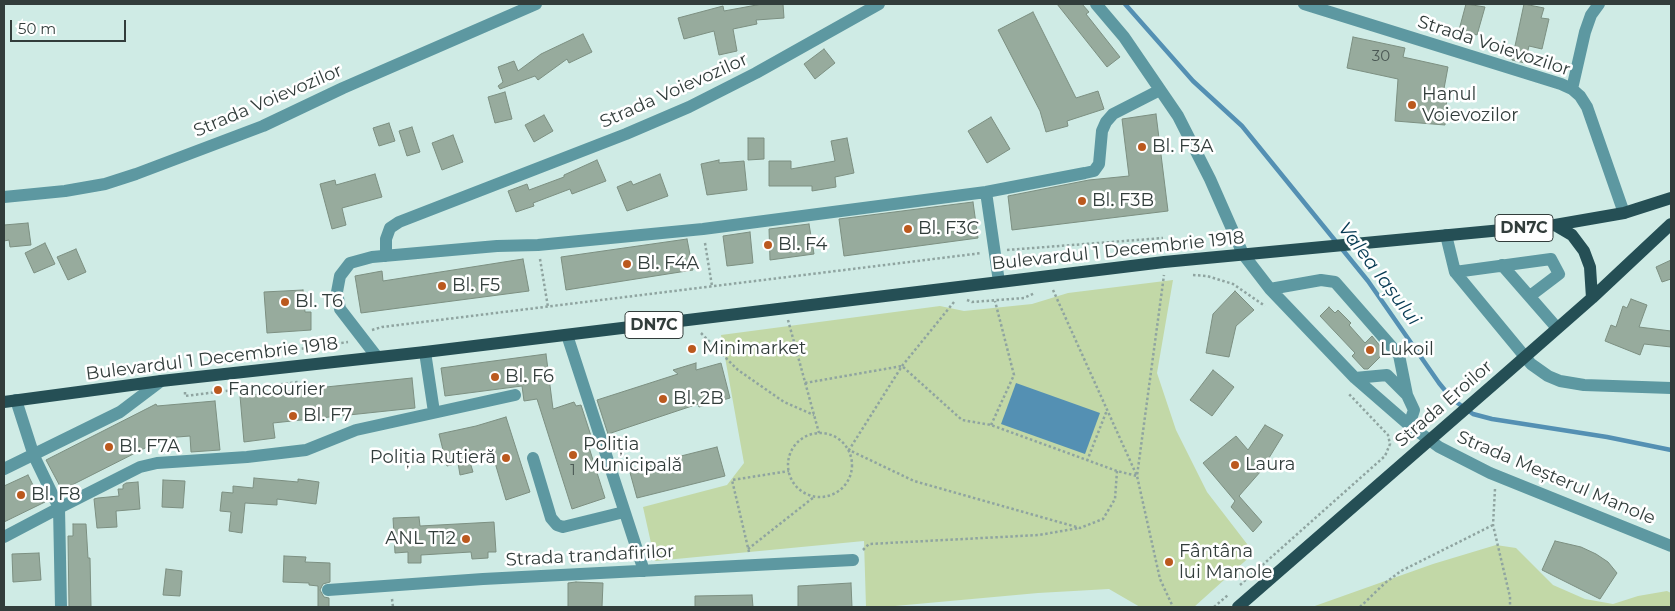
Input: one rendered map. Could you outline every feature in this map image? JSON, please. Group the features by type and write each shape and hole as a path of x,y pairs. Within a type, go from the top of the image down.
{"main road":[{"name":"Bulevardul 1 Decembrie 1918","path":"10,401 161,381 425,352 1243,254 1555,225 1624,213 1671,198"},
{"name":"Strada Eroilor","path":"1238,607 1592,298 1671,224"},
{"path":"1555,225 1572,235 1584,252 1590,267 1592,298"}],"street":[{"name":"Strada Voievozilor","path":"4,197 65,191 105,184 136,174 263,126 343,88 536,4"},
{"name":"Strada Voievozilor","path":"386,256 386,239 390,228 399,222 626,134 689,107 756,74 879,4"},
{"path":"1096,4 1124,38 1178,116 1195,148 1243,254"},
{"name":"Strada Voievozilor","path":"1304,4 1572,89 1580,96 1587,107 1624,213"},
{"path":"1572,89 1585,32 1599,4"},
{"path":"377,357 340,309 337,292 340,276 350,263 372,257 497,246 538,245 703,228 986,192 1094,171 1100,164 1102,131 1106,122 1113,114 1160,90"},
{"path":"986,192 1000,282"},
{"path":"1446,235 1455,272 1524,357 1548,376 1560,381 1584,385 1671,388"},
{"name":"Strada Meșterul Manole","path":"1243,254 1270,289 1355,378 1428,441 1495,475 1671,546"},
{"path":"1455,272 1551,259 1559,274 1530,296"},
{"path":"1502,265 1557,328"},
{"path":"1270,289 1321,280 1336,282 1399,355 1406,395"},
{"path":"567,335 644,572"},
{"path":"425,352 434,412"},
{"path":"1355,378 1387,375 1406,395 1414,410 1409,425"},
{"path":"4,469 34,456 120,412 161,381"},
{"path":"4,537 140,467 157,463 246,457 306,450 356,430 516,395"},
{"path":"10,401 59,508 61,607"},
{"path":"533,458 552,518 557,525 563,527 624,512"},
{"name":"Strada trandafirilor","path":"328,590 484,579 853,560"}],"path":[{"path":"703,228 712,286"},
{"path":"538,245 548,307"},
{"path":"1137,476 1165,273"},
{"path":"1186,274 1207,276 1232,284 1272,310"},
{"path":"1052,286 1137,476 1160,579 1172,607"},
{"path":"849,450 902,366 958,297"},
{"path":"991,425 1014,375 995,301"},
{"path":"787,319 819,433"},
{"path":"698,330 738,370 784,402 814,415"},
{"path":"902,366 962,420 991,425 1117,471 1137,476"},
{"path":"805,383 902,366"},
{"path":"1237,588 1385,456 1390,444 1388,435 1349,393"},
{"path":"1087,460 1107,410"},
{"path":"819,433 835,436 843,442 849,450 852,460 849,480 843,488 834,494 824,497 814,497 805,494 797,488 789,471 790,456 797,442 805,436 819,433"},
{"path":"849,450 914,481 1080,528"},
{"path":"752,565 732,480 789,471"},
{"path":"853,560 869,544 1039,535 1080,528 1103,518 1115,499 1117,471"},
{"path":"1495,475 1493,525 1510,598 1510,607"},
{"path":"748,550 814,497"},
{"path":"1360,607 1385,583 1401,571 1493,525"},
{"path":"1214,607 1229,594"}],"green space":[{"path":"1173,280 1157,373 1176,430 1207,492 1254,553 1194,607 1140,607 1109,589 866,607 864,541 655,561 643,507 727,485 744,463 721,335 940,306 964,311 1032,304 1068,293"},
{"path":"1496,545 1516,548 1553,585 1585,599 1613,604 1638,596 1667,591 1671,593 1671,607 1312,607 1433,564"}],"water":[{"path":"1016,383 1100,413 1085,454 1001,424"}],"building":[{"path":"762,4 783,4 784,18 756,20 757,24 733,29 737,51 719,55 714,31 684,39 678,18 723,6 724,11"},
{"path":"1057,4 1082,4 1089,12 1086,14 1120,57 1107,67"},
{"path":"1466,4 1485,7 1477,35 1459,30"},
{"path":"1524,4 1544,8 1541,18 1549,19 1542,49 1529,46 1525,63 1512,60"},
{"path":"1033,12 1076,98 1098,91 1104,109 1067,121 1068,126 1046,132 1040,111 998,30"},
{"path":"583,34 592,52 569,63 567,59 538,80 535,76 500,89 498,86 503,82 498,67 514,61 518,71 541,54"},
{"path":"1353,37 1405,48 1403,57 1448,67 1443,94 1447,94 1445,125 1395,121 1398,79 1347,68"},
{"path":"824,49 835,63 815,79 804,64"},
{"path":"505,92 512,119 495,123 488,97"},
{"name":"Bl. F3B","path":"1156,114 1168,211 1012,230 1008,196 1089,180 1129,176 1122,119"},
{"path":"544,115 553,131 534,142 525,125"},
{"path":"991,117 1010,149 987,163 968,131"},
{"path":"389,123 395,141 379,146 373,128"},
{"path":"412,127 420,152 407,156 399,131"},
{"path":"453,135 463,162 442,170 432,143"},
{"path":"748,138 764,138 764,159 748,160"},
{"path":"847,138 854,173 835,177 836,187 812,191 812,186 769,186 769,161 791,161 791,169 835,161 831,141"},
{"path":"597,160 606,181 572,194 570,189 533,203 534,206 516,212 508,191 527,184 529,190 564,177 564,175"},
{"path":"719,160 719,163 744,161 747,190 707,195 701,164"},
{"path":"375,174 382,197 342,208 346,225 332,229 320,184 335,180 336,185"},
{"path":"660,174 668,196 627,211 617,187 631,181 633,185"},
{"name":"Bl. F3C","path":"973,202 978,238 844,256 839,219"},
{"path":"28,223 31,245 10,247 9,240 4,241 4,225"},
{"path":"809,224 814,254 770,260 769,229"},
{"path":"750,232 753,263 727,266 723,236"},
{"name":"Bl. F4A","path":"687,239 693,270 566,290 561,257"},
{"path":"45,243 55,264 34,273 25,253"},
{"path":"76,249 86,272 68,280 57,257"},
{"name":"Bl. F5","path":"523,259 529,291 361,313 355,276 382,271 383,281"},
{"path":"1671,260 1671,279 1662,282 1656,267"},
{"name":"Bl. T6","path":"303,290 305,312 311,312 311,330 267,333 264,292"},
{"path":"1235,291 1254,310 1236,326 1229,357 1206,353 1213,314"},
{"path":"1631,299 1647,305 1639,327 1671,331 1671,347 1644,344 1640,355 1605,341 1611,325 1616,327 1623,306 1627,308"},
{"path":"1329,307 1335,313 1338,310 1351,323 1349,325 1365,343 1372,336 1385,352 1368,369 1364,369 1352,356 1355,353 1320,316"},
{"path":"546,354 553,409 574,402 576,406 581,405 592,439 587,441 605,498 572,509 537,399 524,401 522,386 445,396 441,368"},
{"name":"Bl. 2B","path":"696,363 696,370 721,363 730,398 699,407 698,404 608,434 597,400 678,374 673,370"},
{"path":"1213,370 1234,387 1212,416 1190,400"},
{"name":"Bl. F7","path":"412,378 415,408 273,423 275,438 244,442 240,396"},
{"name":"Bl. F7A","path":"215,401 220,450 191,452 190,436 165,438 62,490 46,460 156,404 157,406"},
{"path":"506,417 530,492 506,500 493,456 470,462 473,472 460,475 458,463 447,466 439,434"},
{"name":"Laura","path":"1265,425 1283,435 1261,471 1239,496 1262,522 1253,532 1231,507 1235,501 1203,463 1236,436 1248,450"},
{"path":"717,447 725,476 637,498 629,469"},
{"name":"Bl. F8","path":"28,475 41,501 39,502 45,502 4,522 4,486"},
{"path":"254,478 298,482 298,479 319,482 316,504 277,499 277,505 245,503 242,533 229,531 231,512 220,511 222,492 233,493 233,486 253,488"},
{"path":"163,480 185,481 183,508 162,507"},
{"path":"138,482 140,509 116,511 117,527 97,528 94,499 119,496 118,489 123,489 123,485"},
{"path":"419,517 420,526 494,522 496,552 488,552 488,558 472,559 471,552 421,555 421,563 408,563 408,552 395,553 393,518"},
{"path":"73,524 86,524 88,558 90,558 91,607 69,607 68,536 73,536"},
{"path":"1555,541 1581,547 1596,554 1608,562 1617,573 1600,599 1542,570"},
{"path":"39,553 41,580 13,582 12,554"},
{"path":"284,556 306,557 305,562 330,563 330,582 323,584 320,590 324,597 329,598 329,607 318,607 318,586 309,585 309,583 283,582"},
{"path":"166,569 182,571 180,596 163,595"},
{"path":"568,583 603,583 602,607 568,607"},
{"path":"851,583 852,607 798,607 798,586"},
{"path":"752,595 753,607 695,607 695,596"}],"waterway":[{"name":"Valea Iașului","path":"1125,4 1193,81 1242,126 1368,281 1452,399 1473,414 1492,419 1607,437 1671,450"}],"place":[{"name":"Hanul Voievozilor","path":"1412,105"},
{"name":"Bl. F3A","path":"1142,147"},
{"name":"Bl. F3B","path":"1082,201"},
{"name":"Bl. F3C","path":"908,229"},
{"name":"Bl. F4","path":"768,245"},
{"name":"Bl. F4A","path":"627,264"},
{"name":"Bl. F5","path":"442,286"},
{"name":"Bl. T6","path":"285,302"},
{"name":"Minimarket","path":"692,349"},
{"name":"Lukoil","path":"1370,350"},
{"name":"Bl. F6","path":"495,377"},
{"name":"Fancourier","path":"218,390"},
{"name":"Bl. 2B","path":"663,399"},
{"name":"Bl. F7","path":"293,416"},
{"name":"Bl. F7A","path":"109,447"},
{"name":"Poliția Municipală","path":"573,455"},
{"name":"Poliția Rutieră","path":"506,458"},
{"name":"Laura","path":"1235,465"},
{"name":"Bl. F8","path":"21,495"},
{"name":"ANL T12","path":"466,539"},
{"name":"Fântâna lui Manole","path":"1169,562"}]}
